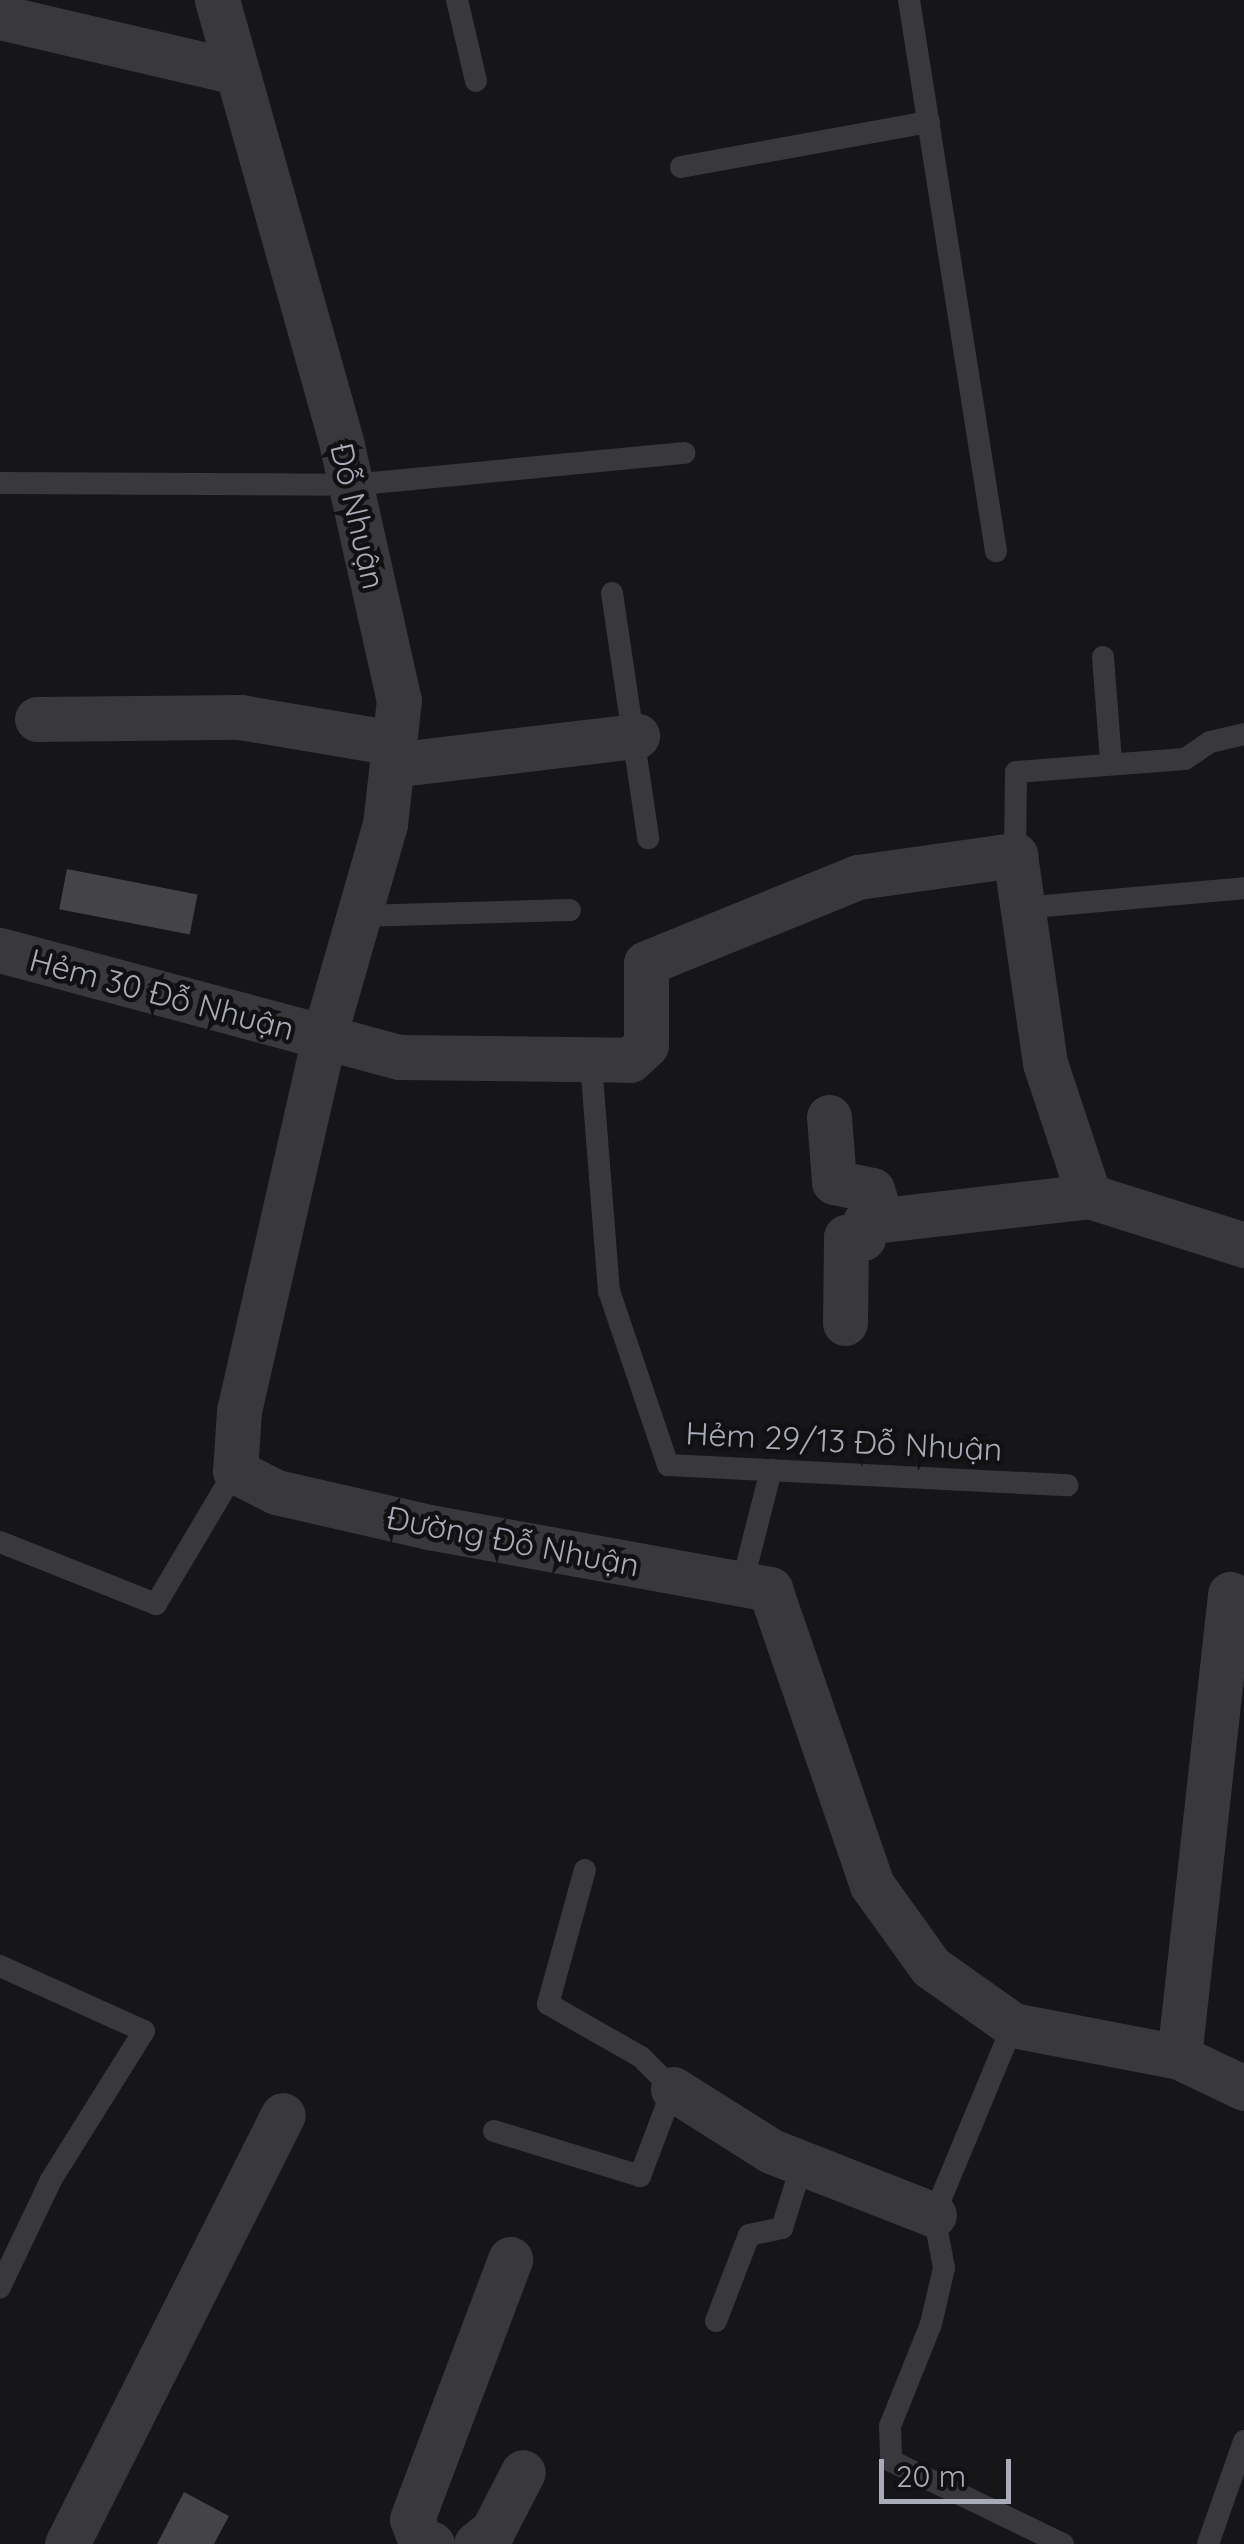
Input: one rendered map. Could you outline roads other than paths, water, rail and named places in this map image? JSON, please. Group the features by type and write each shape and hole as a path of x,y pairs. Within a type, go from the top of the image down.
{"street":[{"name":"Đỗ Nhuận","path":"217,0 351,485 399,700 386,824 324,1037"},
{"path":"0,16 236,72"},
{"path":"37,720 240,717 393,754 637,736"},
{"path":"1015,855 1045,1063 1089,1196"},
{"name":"Hẻm 30 Đỗ Nhuận","path":"0,950 399,1057 591,1063 630,1060 646,1046 646,963 858,877 1015,855"},
{"path":"235,1471 238,1411 324,1037"},
{"path":"829,1117 834,1182 872,1190 881,1216"},
{"path":"845,1323 846,1237 864,1238 865,1222 881,1216 1089,1196 1244,1245"},
{"name":"Đường Đỗ Nhuận","path":"235,1471 276,1492 428,1527 770,1589 872,1885 931,1967 995,2012"},
{"path":"1179,2057 1237,1591"},
{"path":"995,2012 1179,2057 1244,2088"},
{"path":"674,2088 802,2164 934,2215"},
{"path":"67,2544 283,2115"},
{"path":"432,2544 420,2540 412,2519 510,2260"},
{"path":"476,2544 493,2530 523,2472"}],"lane":[{"path":"458,0 476,81"},
{"path":"910,0 996,551"},
{"path":"682,167 928,122"},
{"path":"0,483 351,485 684,452"},
{"path":"612,593 637,736 648,838"},
{"path":"1103,656 1111,762"},
{"path":"1015,855 1016,772 1185,759 1210,742 1244,734"},
{"path":"1022,908 1244,888"},
{"path":"358,916 570,910"},
{"name":"Hẻm 29/13 Đỗ Nhuận","path":"591,1063 609,1291 668,1465 1068,1485"},
{"path":"742,1584 771,1470"},
{"path":"0,1542 156,1604 235,1471"},
{"path":"494,2131 640,2176 674,2088 641,2057 548,2004 585,1870"},
{"path":"0,1966 144,2031 52,2180 0,2287"},
{"path":"995,2012 934,2215 944,2268 932,2324 890,2426 890,2461 1063,2544"},
{"path":"716,2321 749,2235 782,2228 802,2164"},
{"path":"1208,2544 1244,2441"}]}
